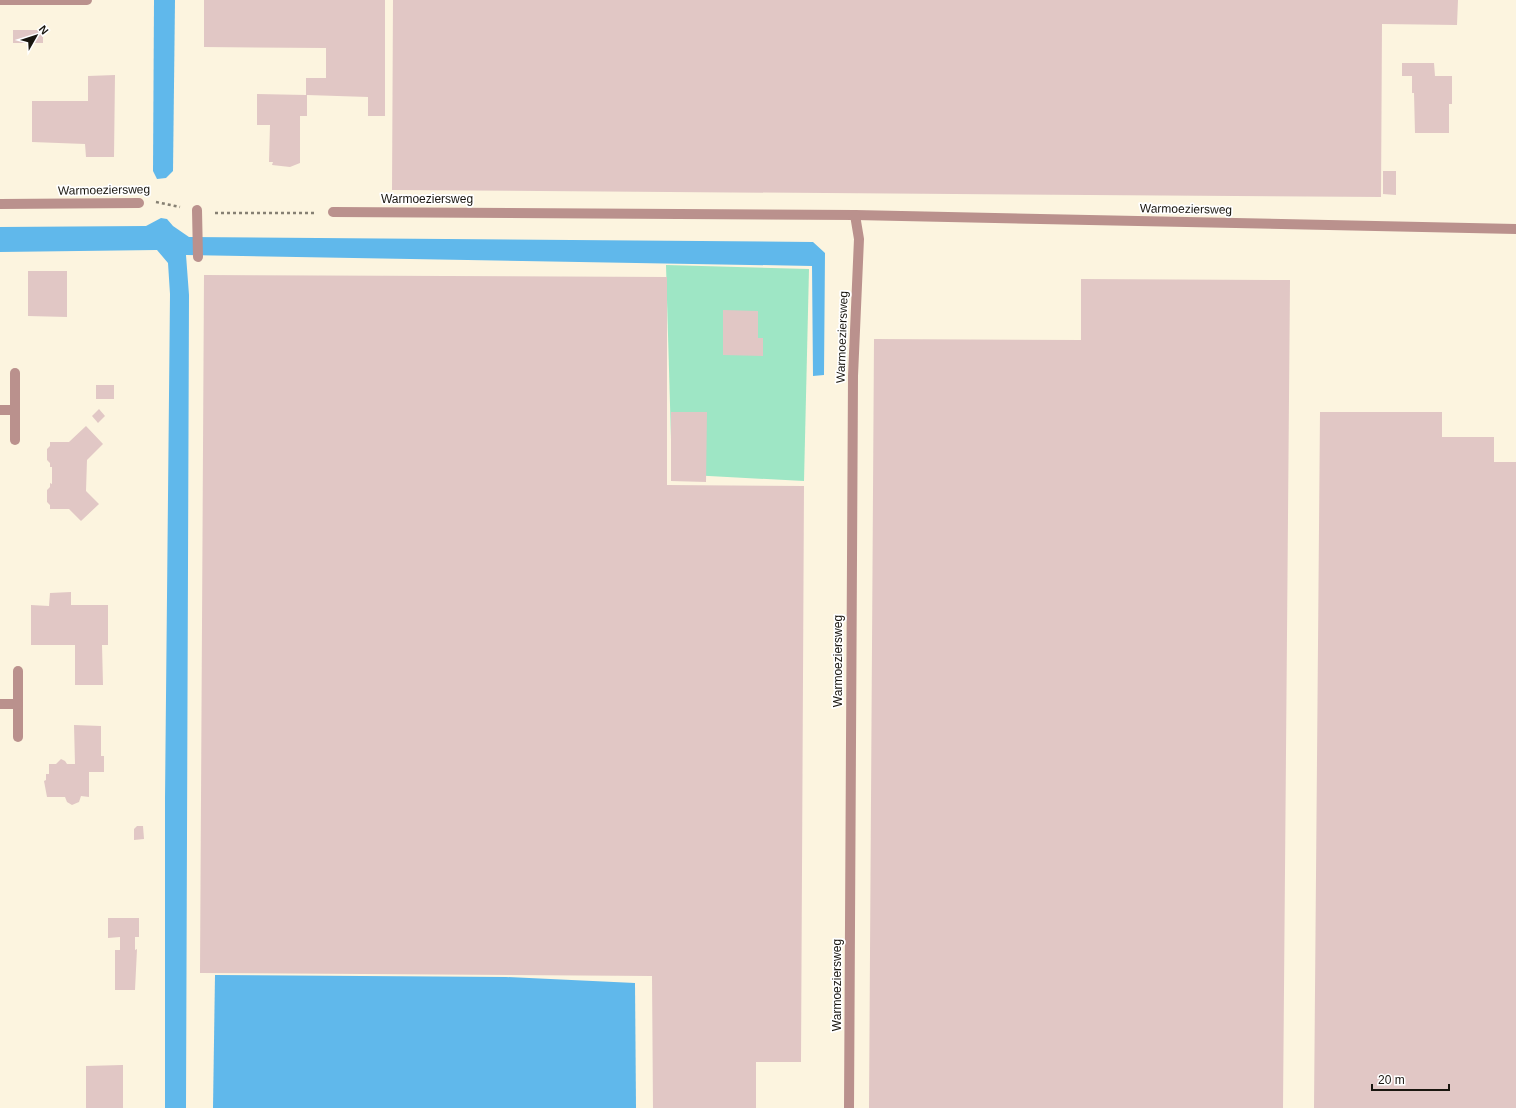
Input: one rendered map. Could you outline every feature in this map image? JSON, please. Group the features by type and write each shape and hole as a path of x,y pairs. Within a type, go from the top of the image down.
{"street":[{"path":"0,0 87,0"},
{"name":"Warmoeziersweg","path":"0,204 139,203"},
{"path":"197,210 198,257"},
{"name":"Warmoeziersweg","path":"333,212 855,215 1516,229"},
{"name":"Warmoeziersweg","path":"849,1108 853,384 859,239 855,215"},
{"path":"15,373 15,440"},
{"path":"0,410 15,410"},
{"path":"18,671 18,737"},
{"path":"0,704 18,704"}],"path":[{"name":"Warmoeziersweg","path":"139,203 155,202 218,214 333,212"}],"green space":[{"path":"666,265 809,269 804,481 672,474"}],"water":[{"path":"154,0 175,0 173,171 166,178 157,179 153,171"},
{"path":"161,218 167,219 173,226 189,237 813,242 825,253 824,375 813,376 812,266 186,255 189,295 186,1108 165,1108 165,799 170,294 168,263 157,250 0,252 0,227 146,226"},
{"path":"215,975 506,977 635,983 636,1108 213,1108"}],"building":[{"path":"204,0 385,0 385,116 368,116 368,97 307,95 307,116 300,116 300,163 290,167 272,165 273,162 269,162 270,125 257,125 257,94 306,95 306,78 326,78 326,48 204,47"},
{"path":"393,0 1458,0 1457,25 1382,24 1381,197 392,190"},
{"path":"13,30 43,30 43,43 13,43"},
{"path":"1402,63 1434,63 1435,76 1452,76 1452,104 1449,104 1449,133 1415,133 1412,76 1402,76"},
{"path":"115,75 114,157 86,157 85,144 32,142 32,101 88,101 88,76"},
{"path":"1383,171 1396,171 1396,195 1383,194"},
{"path":"28,271 67,271 67,317 28,316"},
{"path":"204,275 667,277 667,485 804,486 801,1062 756,1062 756,1108 653,1108 652,976 200,973"},
{"path":"1081,279 1290,280 1283,1108 869,1108 874,339 1081,340"},
{"path":"723,310 758,311 758,338 763,338 763,356 723,355"},
{"path":"96,385 114,385 114,399 96,399"},
{"path":"99,409 105,416 98,423 92,416"},
{"path":"671,412 707,412 706,482 671,481"},
{"path":"1320,412 1442,412 1442,437 1494,437 1494,462 1516,462 1516,1108 1314,1108"},
{"path":"86,426 103,444 87,460 86,491 99,504 81,521 69,509 50,509 50,505 47,502 47,490 50,487 50,483 52,484 52,467 50,467 50,463 47,460 47,449 50,446 50,442 69,442"},
{"path":"71,592 71,605 108,605 108,645 102,645 103,685 75,685 75,645 31,645 31,605 49,606 50,593"},
{"path":"74,725 101,726 101,756 104,756 104,772 89,772 89,797 81,796 79,802 72,805 67,802 65,797 47,797 44,781 46,780 46,774 49,774 49,764 56,764 61,759 67,764 75,764"},
{"path":"137,826 143,826 144,839 134,840 134,829"},
{"path":"108,918 139,918 139,937 135,937 135,950 137,949 135,990 115,990 115,950 120,950 120,937 108,938"},
{"path":"123,1065 123,1108 86,1108 86,1066"}]}
